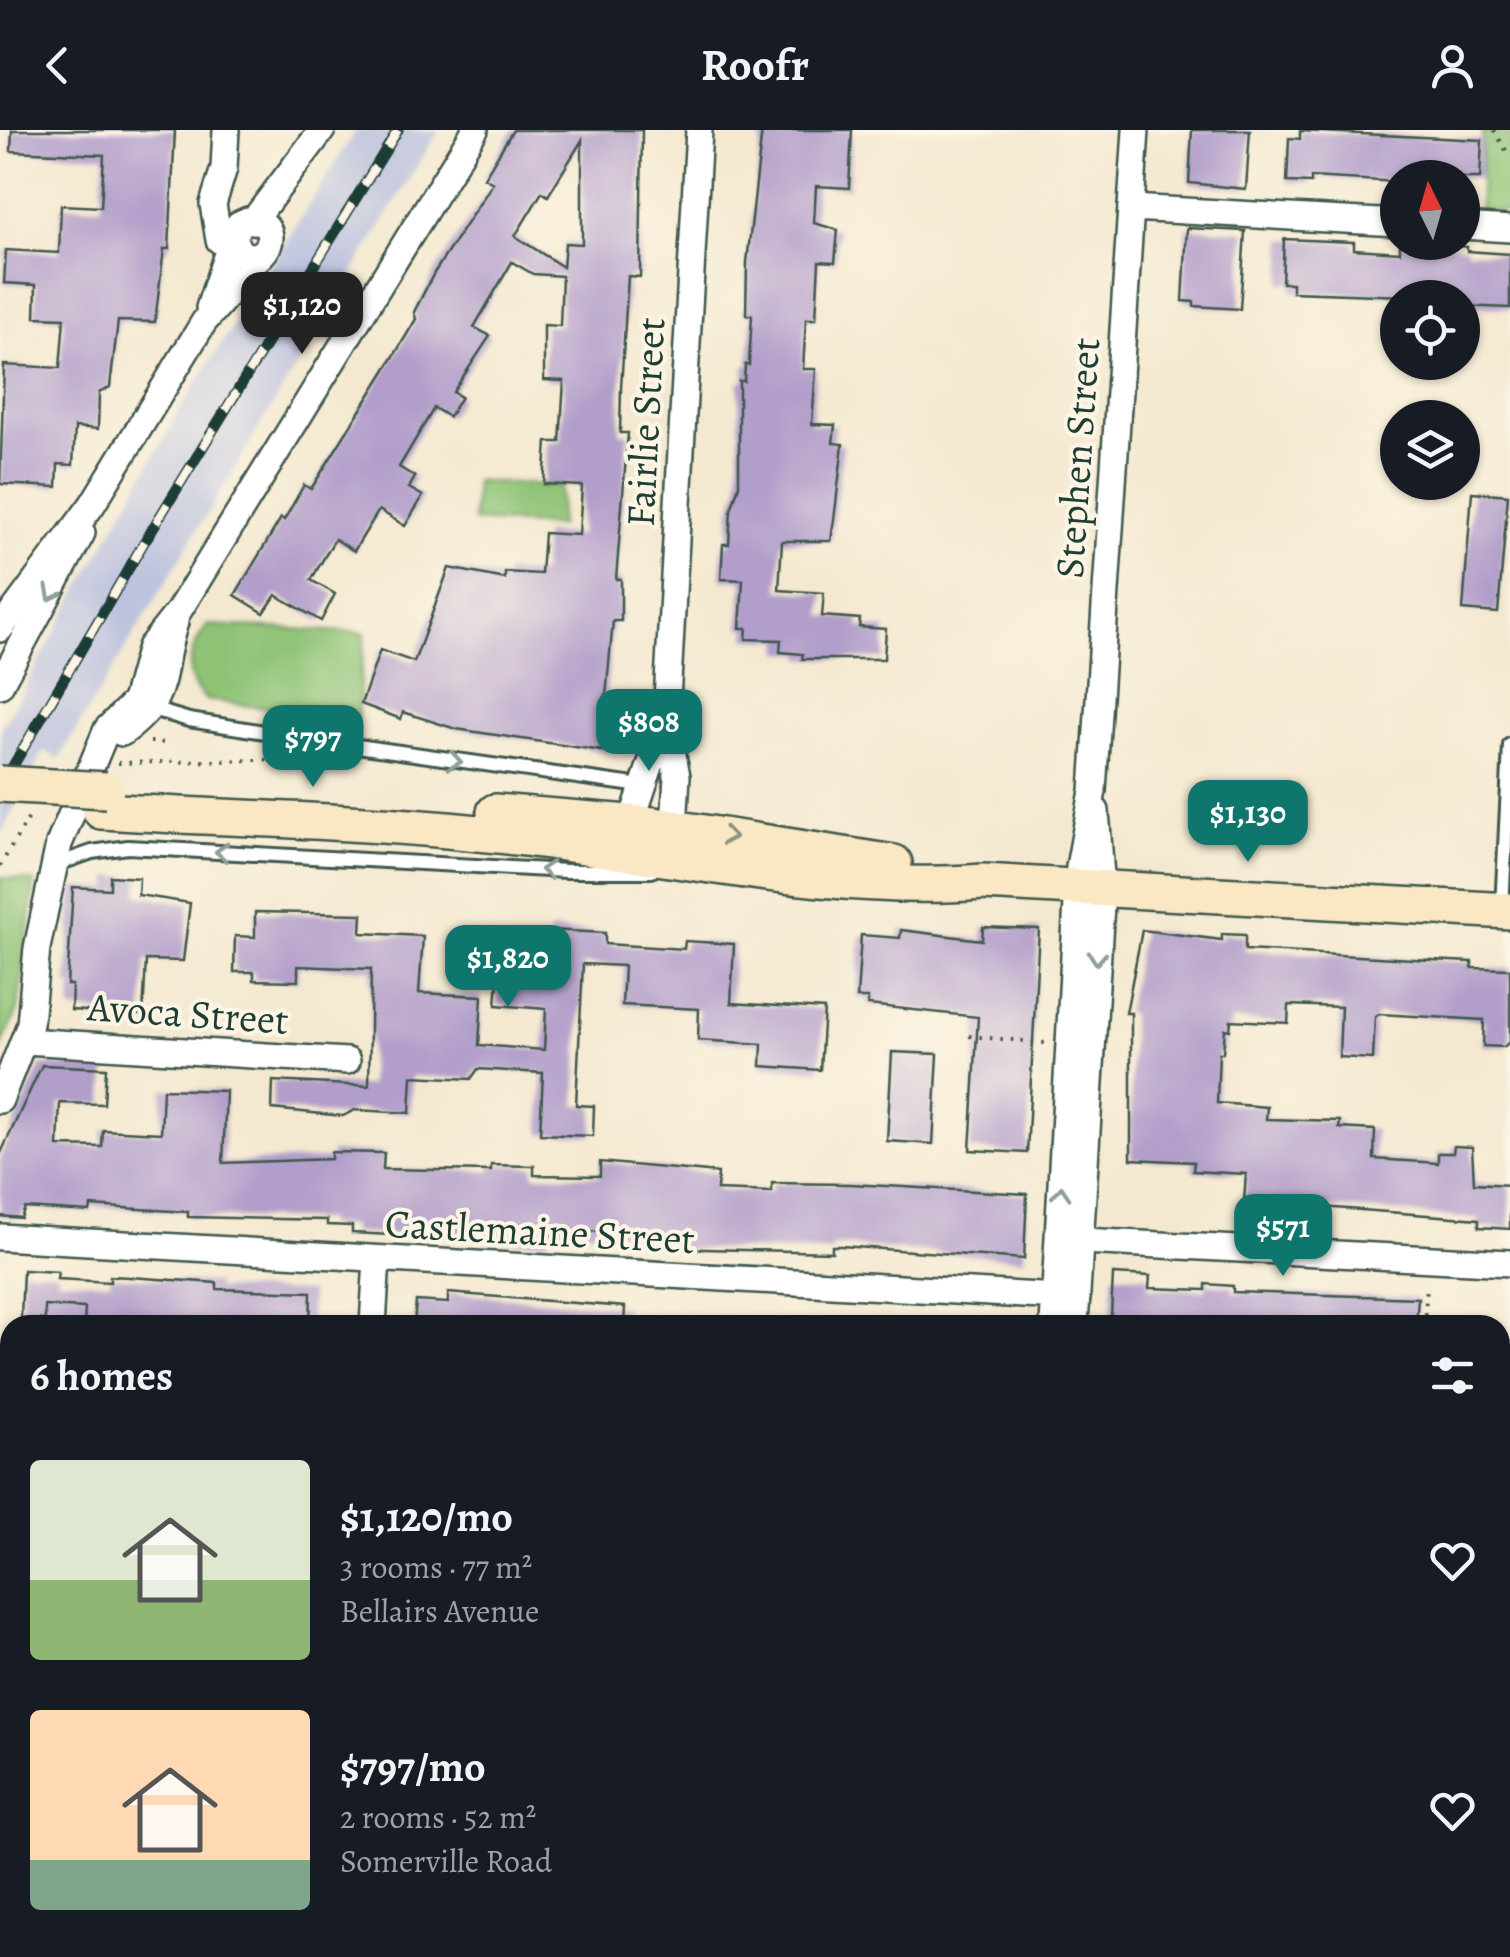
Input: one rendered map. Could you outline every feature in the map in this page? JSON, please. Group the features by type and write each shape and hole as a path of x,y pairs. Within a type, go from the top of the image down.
{"main road":[{"path":"0,784 108,778 631,822 904,864 983,882"},
{"path":"0,806 108,778 447,830 749,870 922,886 983,882 1506,911"},
{"path":"631,822 648,855"},
{"path":"648,855 674,828"}],"street":[{"path":"0,629 92,505 204,322 249,238 224,168 226,130"},
{"path":"204,322 249,238 322,130"},
{"path":"0,1100 25,1041 53,866 108,778 109,724 144,705 152,644 178,612 475,130"},
{"name":"Fairlie Street","path":"674,828 678,788 666,718 699,130"},
{"name":"Stephen Street","path":"1068,1240 1090,888 1092,791 1136,130"},
{"path":"1131,208 1380,222"},
{"path":"1480,227 1510,229"},
{"path":"0,685 46,607 92,505"},
{"name":"Fairlie Street","path":"631,822 666,718"},
{"path":"641,786 678,788"},
{"name":"Stephen Street","path":"1072,1315 1066,1297 1070,1045 1090,888"},
{"name":"Avoca Street","path":"25,1041 347,1061"},
{"name":"Castlemaine Street","path":"0,1237 1066,1297"},
{"path":"1068,1240 1510,1263"},
{"path":"374,1315 377,1260"},
{"name":"Stephen Street","path":"1058,1315 1066,1297"}],"lane":[{"path":"144,705 189,720 641,786"},
{"path":"1506,911 1510,745"},
{"path":"53,866 92,852 128,847 598,872 749,870"},
{"path":"598,872 640,867 648,855"}],"path":[{"path":"1494,130 1510,157"},
{"path":"108,778 319,759 322,741"},
{"path":"140,750 150,742 170,744"},
{"path":"108,778 132,757"},
{"path":"969,1036 1070,1045"},
{"path":"1425,1315 1427,1284"}],"shaded area":[{"path":"356,130 439,130 59,759 44,750 0,836 0,731 177,415"}],"green space":[{"path":"1483,130 1510,130 1510,212 1480,210"},
{"path":"475,481 561,486 559,526 473,521"},
{"path":"208,625 365,633 357,720 207,700 193,683 190,664"},
{"path":"0,877 35,882 18,1010 0,1049"}],"building":[{"path":"12,130 175,130 169,249 164,249 155,322 118,321 110,387 99,393 98,429 75,427 73,465 58,464 57,487 0,484 4,365 60,368 64,318 35,317 36,285 4,283 6,250 59,253 61,205 101,207 104,155 11,151"},
{"path":"513,130 642,130 640,277 628,276 621,388 620,433 628,433 616,579 621,579 621,621 613,621 605,707 615,708 609,752 456,729 403,712 401,719 361,704 380,650 414,662 449,568 505,579 505,572 541,574 544,533 579,535 582,486 544,484 547,442 560,442 564,381 544,380 544,325 560,326 562,276 533,274 512,262 474,327 490,336 453,392 461,397 449,417 434,408 399,467 415,477 409,488 423,496 405,526 379,510 354,551 335,539 311,580 335,594 321,621 276,595 264,613 235,595 304,485 311,489 391,361 416,319 414,312 434,273 493,183 484,178","holes":["582,140 582,244 565,243 563,267 515,236 542,192 548,196"]},
{"path":"762,130 852,130 849,188 816,186 814,223 838,230 835,262 819,261 816,319 806,319 803,369 816,369 812,424 835,425 833,443 843,444 831,541 782,541 779,590 824,593 822,616 860,619 859,627 886,629 884,659 802,659 803,654 780,652 781,640 746,639 747,628 740,628 743,580 721,579 723,544 729,544 731,510 739,485 739,381 744,381 745,365 749,365 752,315 746,315 747,262"},
{"path":"1192,130 1250,130 1246,189 1189,183"},
{"path":"1300,131 1482,140 1480,178 1480,160 1380,160 1380,181 1311,177 1311,183 1287,182 1289,138 1300,139"},
{"path":"1187,228 1245,231 1240,309 1194,306 1194,302 1183,301"},
{"path":"1284,239 1354,242 1354,249 1380,251 1380,260 1480,260 1480,252 1510,254 1510,308 1480,307 1480,280 1380,280 1380,295 1292,292 1292,283 1282,283"},
{"path":"1480,493 1508,495 1498,613 1463,610 1471,500 1480,500"},
{"path":"110,876 139,878 138,895 190,903 183,961 146,960 143,1015 71,1010 72,985 67,985 73,887 110,889"},
{"path":"255,912 362,914 361,933 423,936 419,993 482,996 479,1045 544,1050 546,1009 496,1005 501,941 549,945 550,930 605,933 605,944 684,949 685,941 734,944 731,1003 824,1009 820,1070 761,1066 762,1044 698,1040 699,1009 622,1005 624,966 583,964 576,1105 594,1106 593,1136 540,1134 543,1073 478,1069 471,1079 412,1076 410,1113 355,1110 343,1116 272,1109 273,1081 369,1086 371,969 298,966 298,981 254,980 254,972 234,972 235,936 255,937"},
{"path":"983,927 1039,929 1027,1153 970,1150 978,1017 868,1005 868,998 857,998 861,935 900,938 901,930 982,940"},
{"path":"1142,930 1222,940 1222,934 1245,935 1245,950 1472,962 1472,968 1510,969 1510,1041 1504,1047 1483,1046 1484,1020 1379,1014 1375,1017 1373,1059 1339,1057 1341,1007 1289,1005 1288,1023 1231,1020 1230,1030 1225,1029 1223,1053 1219,1053 1217,1103 1267,1107 1266,1119 1340,1121 1339,1128 1375,1130 1374,1159 1438,1163 1438,1153 1453,1153 1454,1146 1472,1147 1474,1183 1510,1185 1510,1229 1479,1227 1479,1219 1244,1201 1246,1174 1193,1171 1194,1162 1131,1159 1131,1013 1126,1013"},
{"path":"892,1052 938,1054 933,1144 887,1141"},
{"path":"42,1065 106,1068 104,1104 60,1103 58,1146 102,1147 103,1130 161,1133 163,1089 226,1091 223,1163 331,1159 331,1152 384,1153 383,1169 491,1171 491,1165 534,1166 534,1175 600,1176 600,1162 718,1173 717,1190 772,1192 772,1183 850,1184 1027,1194 1024,1259 841,1246 832,1246 832,1252 662,1248 663,1235 586,1231 586,1236 549,1235 549,1242 489,1242 489,1237 450,1235 450,1230 411,1229 411,1236 352,1233 352,1226 327,1225 327,1220 188,1217 188,1212 91,1206 90,1212 25,1208 21,1218 0,1216 0,1155"},
{"path":"23,1270 58,1272 57,1279 110,1282 110,1276 217,1283 217,1289 311,1292 310,1315 85,1315 85,1308 45,1306 45,1315 21,1315"},
{"path":"1113,1274 1150,1276 1149,1288 1206,1290 1206,1284 1233,1286 1233,1292 1418,1298 1417,1315 1111,1315"},
{"path":"448,1293 625,1307 625,1315 415,1315 416,1301 448,1303"}],"railway":[{"path":"0,788 143,544 398,130"}]}
